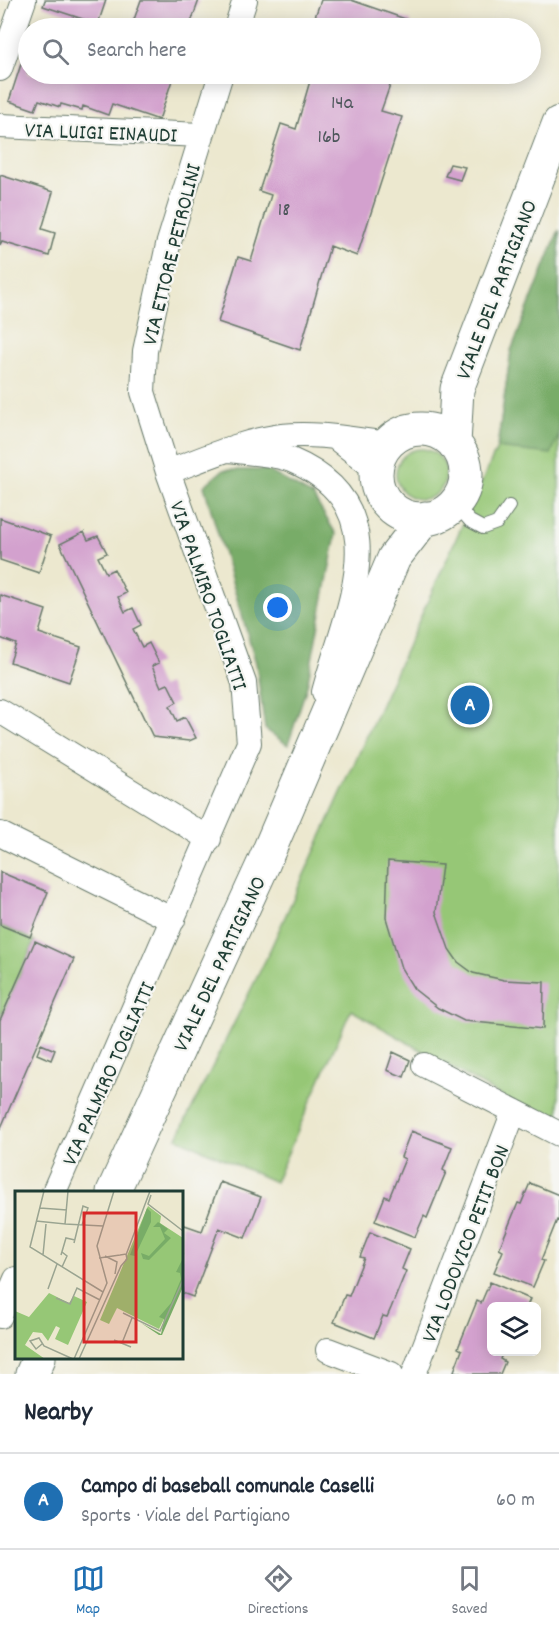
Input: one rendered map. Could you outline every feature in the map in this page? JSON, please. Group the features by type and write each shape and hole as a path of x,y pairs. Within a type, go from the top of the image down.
{"main road":[{"name":"VIALE DEL PARTIGIANO","path":"457,389 559,123"},
{"path":"421,429 457,389"},
{"path":"454,444 457,389"},
{"path":"421,429 435,432 454,444 465,463 466,477 463,491 455,504 444,513 410,514 380,493 383,457 406,432 421,429"},
{"name":"VIALE DEL PARTIGIANO","path":"113,1191 262,867 394,558 410,514"},
{"path":"32,1374 39,1359"}],"street":[{"path":"0,69 24,0"},
{"path":"239,18 245,0"},
{"name":"VIA ETTORE PETROLINI","path":"168,472 143,392 145,351 168,245 218,84"},
{"name":"VIA LUIGI EINAUDI","path":"0,126 201,135"},
{"path":"168,472 250,442 283,436 310,435 336,438 383,457"},
{"name":"VIALE DEL PARTIGIANO","path":"228,450 289,459 314,473 339,494 353,517 360,542 358,575 322,698 320,732"},
{"name":"VIA PALMIRO TOGLIATTI","path":"54,1191 249,743 244,683 168,472"},
{"path":"0,711 209,839"},
{"path":"0,834 174,920"},
{"path":"424,1065 559,1134"},
{"name":"VIA LODOVICO PETIT BON","path":"414,1374 514,1111"},
{"path":"0,1316 15,1281"},
{"path":"328,1350 391,1374"}],"lane":[{"path":"455,504 470,521 483,528 497,523 510,506"}],"green space":[{"path":"559,230 559,1129 351,1010 275,1182 177,1138 265,961 497,448 511,351"},
{"path":"559,230 559,435 551,454 497,448 511,351"},
{"path":"416,449 426,449 439,456 446,469 446,479 439,492 426,499 416,499 407,495 400,488 396,479 396,469 400,460 407,453"},
{"path":"223,470 267,470 313,496 336,534 307,686 288,745 265,729 256,663 204,486"},
{"path":"0,925 35,941 0,1020"}],"building":[{"path":"45,0 106,0 100,18 80,18 43,6"},
{"path":"141,0 199,0 193,18 135,18"},
{"path":"321,0 351,0 402,18 315,18"},
{"path":"18,73 18,84 171,84 159,120 112,104 108,115 83,106 82,110 61,104 60,107 39,100 35,110 9,101"},
{"path":"309,84 390,84 381,111 402,117 357,256 330,246 300,350 218,322 238,257 251,261 271,195 259,191 281,124 296,129"},
{"path":"450,164 465,167 460,180 445,176"},
{"path":"0,175 53,192 42,229 55,233 49,256 2,242 0,246"},
{"path":"0,518 51,536 39,573 0,560"},
{"path":"84,532 88,540 98,536 107,553 98,557 106,573 114,569 126,593 118,597 125,612 133,608 141,625 133,629 142,647 149,643 159,663 152,666 161,687 168,684 177,702 170,706 177,721 185,717 196,738 189,741 153,737 60,544"},
{"path":"0,595 46,610 39,633 81,647 69,682 10,662 16,644 0,638"},
{"path":"388,861 442,865 436,912 449,949 458,962 473,973 504,980 544,982 543,1029 464,1021 438,1008 414,989 401,968 386,918"},
{"path":"0,872 48,892 30,937 0,925"},
{"path":"35,941 74,959 0,1130 0,1020"},
{"path":"41,1044 55,1050 51,1060 37,1054"},
{"path":"393,1052 410,1060 404,1077 387,1070"},
{"path":"411,1131 452,1147 443,1170 446,1172 427,1218 424,1216 415,1237 375,1221 385,1196 389,1198 405,1159 401,1157"},
{"path":"220,1182 261,1197 245,1238 219,1228 193,1297 183,1293 183,1224 202,1231"},
{"path":"530,1183 559,1195 559,1221 557,1220 541,1260 544,1261 533,1287 494,1272 503,1251 499,1249 518,1203 521,1204"},
{"path":"370,1232 410,1249 402,1269 406,1271 387,1317 383,1316 374,1338 334,1322 345,1295 349,1296 364,1258 360,1257"},
{"path":"490,1282 530,1299 529,1302 487,1302 487,1356 501,1356 500,1359 505,1362 500,1374 462,1374 454,1371 462,1350 458,1348 477,1301 481,1303"}],"place":[{"name":"Campo di baseball comunale Caselli","path":"470,705"}]}
